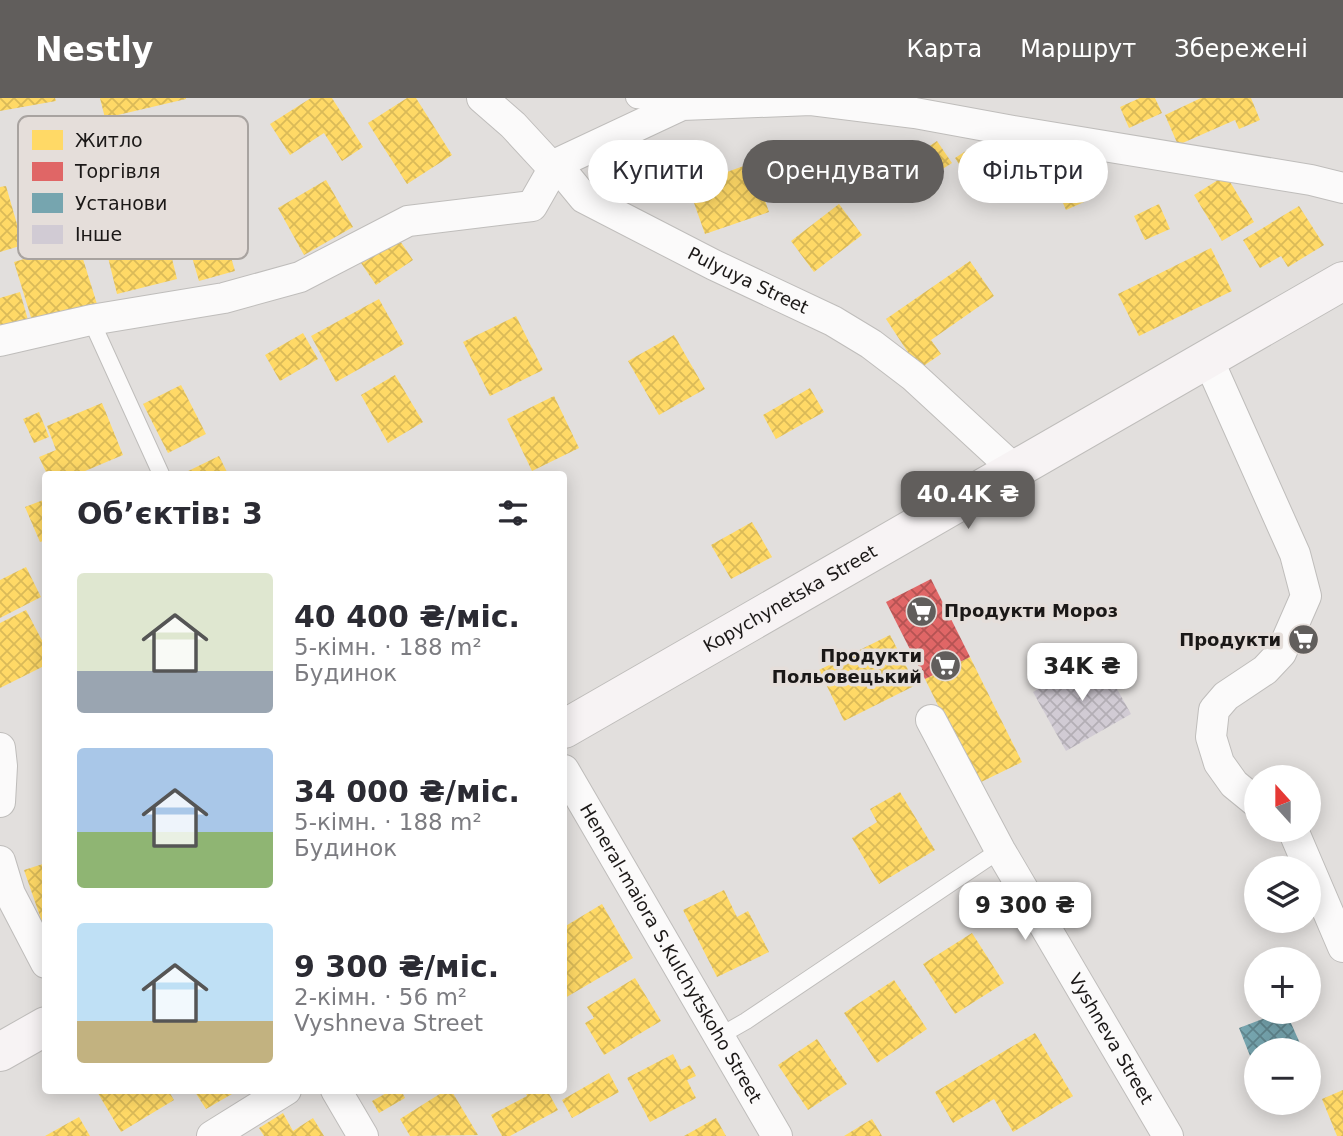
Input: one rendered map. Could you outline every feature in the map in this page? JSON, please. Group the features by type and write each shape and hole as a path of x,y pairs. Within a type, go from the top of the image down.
{"main road":[{"name":"Kopychynetska Street","path":"567,727 1343,281"},
{"path":"0,1052 42,1028"}],"street":[{"name":"Pulyuya Street","path":"482,98 513,125 549,164 556,164 584,198 714,265 833,321 871,344 913,376 1015,470"},
{"path":"0,341 91,320 224,298 300,277 408,221 532,206 556,164 682,104 811,100 889,110 1284,175 1343,188"},
{"path":"1208,359 1295,554 1306,596 1281,653 1265,670 1226,696 1214,710 1211,737 1219,763 1234,784 1244,792"},
{"name":"Vyshneva Street","path":"931,720 1000,850 1168,1136"},
{"path":"0,748 0,802"},
{"name":"Heneral-maiora S.Kulchytskoho Street","path":"567,775 777,1136"},
{"path":"1298,842 1343,947"},
{"path":"0,861 9,894 42,956"},
{"path":"212,1136 280,1094"},
{"path":"338,1094 363,1136"}],"lane":[{"path":"634,98 682,104"},
{"path":"91,320 160,471"},
{"path":"718,1037 746,1021 1000,850"}],"building: Житло":[{"path":"0,98 55,98 56,101 0,111"},
{"path":"100,98 186,98 114,116 104,116"},
{"path":"311,98 332,98 363,147 342,161 324,133 290,155 270,124"},
{"path":"407,98 416,98 452,155 407,184 368,123"},
{"path":"1140,98 1155,98 1162,113 1129,128 1120,107"},
{"path":"1201,98 1251,98 1260,120 1239,129 1235,120 1178,145 1165,115"},
{"path":"944,151 952,163 944,168"},
{"path":"742,167 742,203 766,203 769,212 705,234 694,203 728,203 728,172"},
{"path":"1226,175 1254,222 1222,241 1194,195"},
{"path":"326,180 353,227 304,255 278,208"},
{"path":"6,186 18,228 18,247 0,252 0,187"},
{"path":"1063,203 1082,203 1066,210"},
{"path":"839,204 862,235 814,272 791,241"},
{"path":"1159,204 1170,229 1145,240 1134,216"},
{"path":"1299,206 1324,245 1288,267 1281,256 1260,268 1243,240"},
{"path":"392,229 413,260 376,285 355,254"},
{"path":"1211,248 1232,291 1139,336 1118,294"},
{"path":"24,259 83,259 97,304 33,324 14,262"},
{"path":"108,259 172,259 177,279 117,294"},
{"path":"193,259 232,259 235,271 199,281"},
{"path":"970,261 994,296 931,340 941,354 919,369 886,319"},
{"path":"20,292 28,320 0,329 0,298"},
{"path":"379,299 404,344 336,382 311,336"},
{"path":"516,316 543,370 490,396 463,342"},
{"path":"303,333 318,359 280,381 265,355"},
{"path":"674,335 705,389 659,415 628,361"},
{"path":"395,375 423,422 388,443 361,395"},
{"path":"181,385 206,434 168,453 143,404"},
{"path":"810,388 824,412 776,439 763,415"},
{"path":"554,396 579,448 532,471 507,419"},
{"path":"102,403 123,455 85,471 46,471 39,457 56,450 47,426"},
{"path":"39,412 49,437 34,443 23,419"},
{"path":"219,456 226,471 188,471"},
{"path":"42,501 42,541 40,542 25,507"},
{"path":"752,522 772,557 731,579 711,545"},
{"path":"26,567 41,597 0,618 0,580"},
{"path":"26,610 42,640 42,667 0,688 0,623"},
{"path":"890,635 916,685 844,721 819,670"},
{"path":"970,657 1022,762 977,784 925,679"},
{"path":"900,792 935,850 879,884 852,838 877,822 870,809"},
{"path":"42,864 42,922 24,870"},
{"path":"724,890 737,917 748,911 769,952 717,977 683,910"},
{"path":"602,904 633,958 567,997 567,925"},
{"path":"972,933 1004,983 955,1014 923,964"},
{"path":"635,978 661,1021 604,1055 585,1023 594,1018 587,1007"},
{"path":"894,980 927,1029 877,1063 844,1013"},
{"path":"1035,1033 1073,1096 1013,1132 994,1099 953,1123 935,1092"},
{"path":"817,1039 847,1084 808,1110 778,1065"},
{"path":"673,1054 681,1070 690,1065 696,1076 687,1080 696,1098 650,1122 627,1078"},
{"path":"609,1073 619,1092 572,1118 562,1100"},
{"path":"1343,1090 1343,1136 1337,1136 1322,1099"},
{"path":"98,1094 170,1094 174,1100 121,1132"},
{"path":"196,1094 232,1094 206,1109"},
{"path":"385,1094 403,1094 405,1098 379,1113 372,1101"},
{"path":"440,1094 453,1094 478,1135 410,1136 400,1119"},
{"path":"526,1094 549,1094 558,1110 510,1136 502,1136 491,1115"},
{"path":"283,1113 293,1131 313,1118 324,1136 264,1136 259,1128"},
{"path":"79,1117 90,1136 45,1136"},
{"path":"716,1118 726,1136 684,1136"},
{"path":"872,1119 882,1136 844,1136"}],"building: Торгівля":[{"path":"931,579 970,657 925,679 886,602"}],"building: Установи":[{"path":"1250,1024 1291,1024 1298,1038 1244,1038 1244,1041 1239,1028"}],"building: Інше":[{"path":"1098,655 1131,714 1066,751 1033,692"}],"place":[{"name":"Продукти Мороз","path":"921,611"},
{"name":"Продукти","path":"1304,640"},
{"name":"Продукти Польовецький","path":"945,666"}]}
